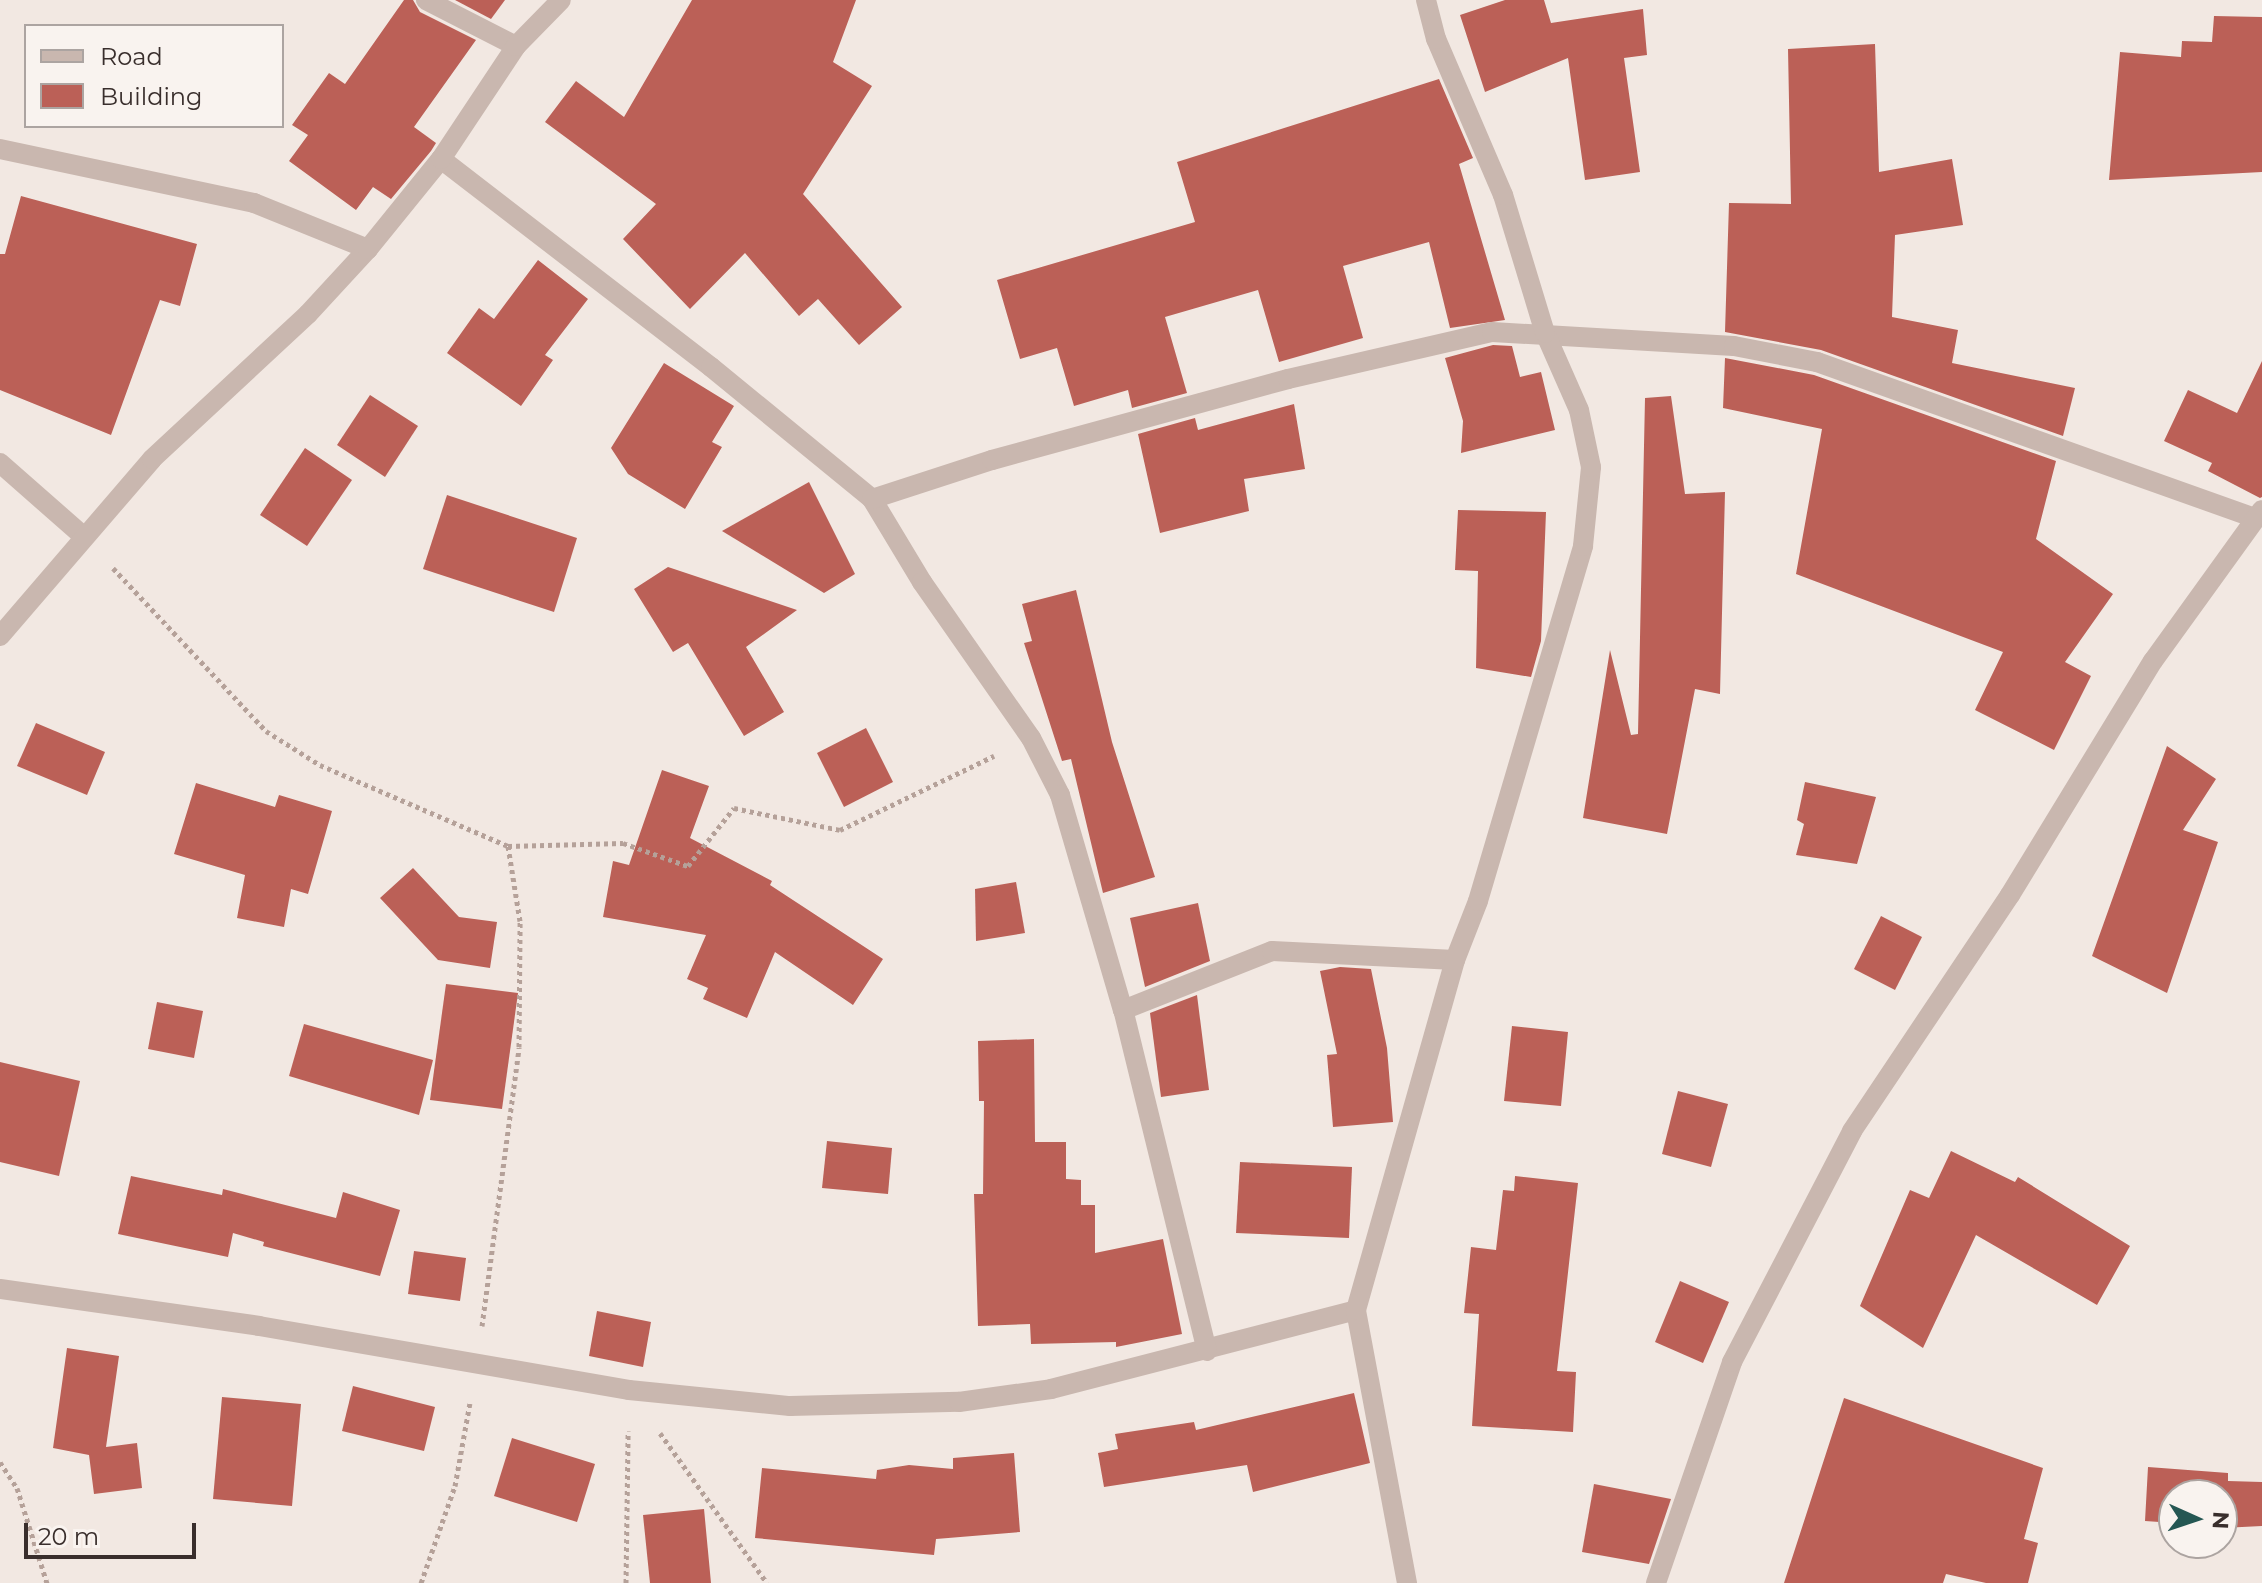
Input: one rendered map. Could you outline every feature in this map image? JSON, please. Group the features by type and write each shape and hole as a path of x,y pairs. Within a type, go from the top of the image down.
{"street":[{"path":"426,0 516,46"},
{"path":"0,636 152,459 308,314 368,249 441,159 516,46 561,0"},
{"path":"1407,1583 1356,1310 1455,960 1478,901 1583,546 1591,467 1579,410 1545,333 1503,195 1436,39 1426,0"},
{"path":"0,149 254,203 368,249"},
{"path":"441,159 711,367 872,499 922,582 1031,738 1060,795 1123,1010 1207,1351"},
{"path":"872,499 992,460 1288,379 1492,332 1734,346 1817,362 2259,514 2153,661 2010,895 1852,1131 1732,1362 1656,1583"},
{"path":"0,463 83,536"},
{"path":"1123,1010 1272,951 1455,960"},
{"path":"0,1289 478,1363 629,1390 790,1406 959,1402 1051,1389 1356,1310"}],"path":[{"path":"83,536 266,731 320,765 508,846 623,843 688,866 734,808 840,830 1031,738"},
{"path":"421,1583 455,1486 478,1363 519,1047 520,921 508,846"},
{"path":"626,1583 629,1390"},
{"path":"629,1390 767,1583"},
{"path":"0,1462 17,1488 47,1583"}],"building":[{"path":"404,0 413,0 420,12 476,40 414,127 436,143 431,151 391,199 373,187 356,210 289,161 308,135 292,125 329,73 345,84"},
{"path":"455,0 505,0 491,19"},
{"path":"692,0 856,0 833,62 872,86 803,194 902,307 859,345 818,299 799,316 745,253 690,309 623,239 656,204 545,122 576,81 624,117"},
{"path":"1505,0 1544,0 1551,23 1643,9 1647,55 1624,58 1640,172 1585,180 1568,58 1485,92 1460,15"},
{"path":"2214,16 2262,17 2262,172 2109,180 2120,52 2181,57 2182,41 2212,42"},
{"path":"1875,44 1879,172 1952,159 1963,225 1895,235 1892,317 1958,330 1952,363 2075,388 2063,436 1821,350 1725,332 1729,203 1791,204 1788,49"},
{"path":"1439,79 1473,158 1459,164 1505,320 1450,328 1429,242 1343,266 1363,338 1279,362 1258,290 1165,317 1187,393 1132,408 1128,390 1074,406 1057,348 1020,359 997,280 1195,222 1177,162"},
{"path":"21,196 197,244 180,306 160,300 111,435 0,390 0,254 5,254"},
{"path":"538,260 588,299 545,355 553,360 521,406 447,353 479,308 494,319"},
{"path":"1493,345 1512,346 1520,377 1541,372 1555,430 1461,453 1463,421 1445,358"},
{"path":"1725,358 1814,375 2056,461 2036,539 2113,594 2065,662 2091,676 2054,750 1975,710 2003,652 1796,574 1822,429 1723,408"},
{"path":"2262,361 2260,498 2208,471 2212,463 2164,441 2188,390 2237,413"},
{"path":"664,363 734,406 712,442 722,447 685,509 628,474 611,448"},
{"path":"370,395 418,426 385,477 337,445"},
{"path":"1671,396 1685,494 1725,492 1720,694 1695,689 1667,834 1583,818 1610,650 1631,735 1638,734 1645,398"},
{"path":"1294,404 1305,469 1244,479 1249,511 1160,533 1138,434 1195,418 1198,430"},
{"path":"305,448 352,480 307,546 260,515"},
{"path":"809,482 855,574 824,593 722,531"},
{"path":"447,495 577,538 554,612 423,569"},
{"path":"1458,510 1546,512 1541,641 1531,677 1476,668 1478,571 1455,570"},
{"path":"668,567 797,610 746,647 784,712 744,736 688,643 673,652 634,589"},
{"path":"1076,590 1112,742 1155,877 1103,893 1071,759 1062,761 1024,643 1032,641 1022,604"},
{"path":"36,723 105,752 87,795 17,766"},
{"path":"866,728 893,782 844,807 817,753"},
{"path":"2167,746 2216,779 2183,830 2218,842 2167,993 2092,956"},
{"path":"662,770 709,786 690,838 772,881 770,885 883,959 853,1005 775,952 747,1018 703,999 708,988 687,979 706,935 603,917 613,861 629,865"},
{"path":"1805,782 1876,797 1857,864 1796,855 1804,824 1797,820"},
{"path":"196,783 275,807 279,795 332,811 308,894 291,889 284,927 237,918 245,875 174,854"},
{"path":"413,868 459,917 497,922 490,968 438,960 380,898"},
{"path":"1016,882 1025,933 976,941 975,889"},
{"path":"1198,903 1210,961 1145,987 1130,918"},
{"path":"1881,916 1922,937 1895,990 1854,969"},
{"path":"1340,967 1371,969 1387,1048 1393,1122 1333,1127 1327,1055 1337,1054 1320,971"},
{"path":"446,984 518,993 502,1109 430,1100"},
{"path":"1197,995 1209,1090 1161,1097 1150,1013"},
{"path":"157,1002 203,1011 194,1058 148,1049"},
{"path":"304,1024 433,1060 419,1115 289,1076"},
{"path":"1512,1026 1568,1032 1561,1106 1504,1101"},
{"path":"1034,1039 1035,1142 1066,1142 1066,1179 1081,1180 1081,1205 1095,1205 1095,1253 1163,1239 1182,1334 1116,1347 1116,1342 1031,1344 1030,1324 978,1326 974,1194 983,1194 984,1101 979,1101 978,1041"},
{"path":"0,1062 80,1081 59,1176 0,1162"},
{"path":"1678,1091 1728,1104 1711,1167 1662,1154"},
{"path":"827,1141 892,1148 888,1194 822,1188"},
{"path":"1951,1151 2015,1182 2018,1177 2130,1246 2097,1305 1976,1235 1923,1348 1860,1306 1910,1190 1929,1198"},
{"path":"1240,1162 1352,1167 1349,1238 1236,1233"},
{"path":"131,1176 222,1195 223,1189 336,1218 343,1192 400,1210 380,1276 263,1246 264,1242 233,1233 228,1257 118,1234"},
{"path":"1515,1176 1578,1183 1557,1371 1576,1372 1573,1432 1472,1426 1479,1314 1464,1313 1471,1247 1496,1250 1503,1190 1514,1191"},
{"path":"414,1251 466,1258 460,1301 408,1294"},
{"path":"1680,1281 1729,1302 1703,1363 1655,1342"},
{"path":"597,1311 651,1322 643,1367 589,1356"},
{"path":"67,1348 119,1356 106,1447 137,1443 142,1488 94,1494 89,1455 53,1448"},
{"path":"353,1386 435,1407 424,1451 342,1431"},
{"path":"1354,1393 1370,1463 1253,1492 1247,1465 1104,1487 1098,1453 1118,1449 1115,1434 1194,1422 1196,1430"},
{"path":"222,1397 301,1404 292,1506 213,1499"},
{"path":"1844,1398 2043,1468 2024,1539 2038,1543 2028,1583 1986,1583 1946,1574 1943,1583 1784,1583"},
{"path":"512,1438 595,1464 577,1522 494,1496"},
{"path":"1014,1453 1020,1532 936,1539 934,1555 755,1538 762,1468 876,1479 877,1470 909,1465 953,1469 953,1458"},
{"path":"2148,1467 2228,1473 2228,1479 2158,1479 2158,1522 2145,1521"},
{"path":"2238,1481 2262,1482 2262,1526 2238,1527"},
{"path":"1594,1484 1671,1499 1649,1564 1582,1552"},
{"path":"704,1509 711,1583 650,1583 643,1515"}]}
